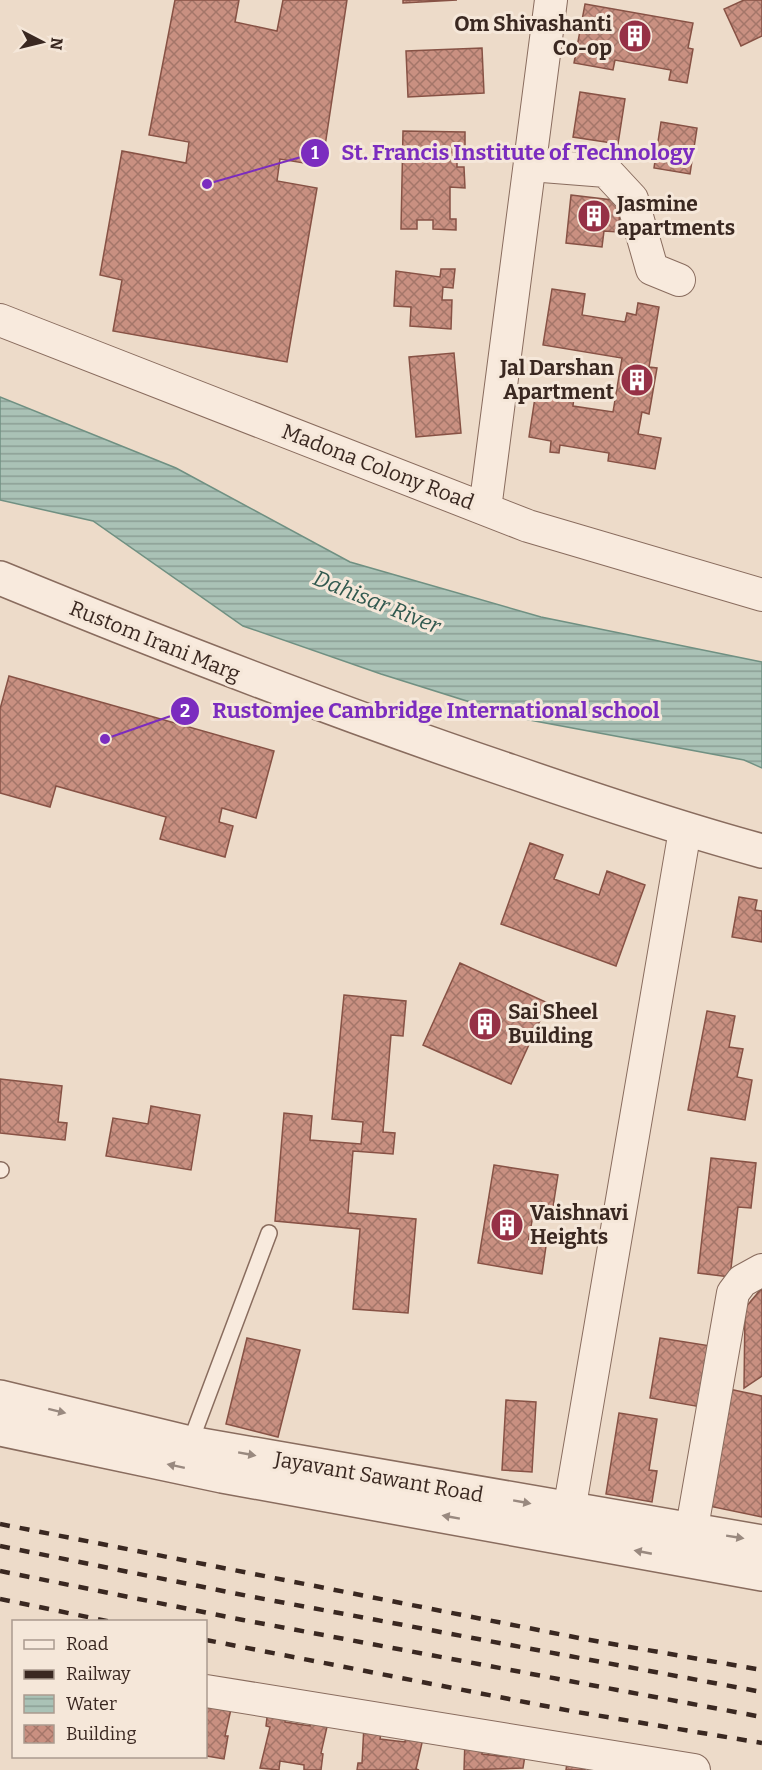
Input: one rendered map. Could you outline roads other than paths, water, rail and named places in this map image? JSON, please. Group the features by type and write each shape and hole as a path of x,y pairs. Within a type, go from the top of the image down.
{"street":[{"path":"485,509 551,0"},
{"path":"530,165 606,171 632,199 652,269 679,280"},
{"name":"Madona Colony Road","path":"0,320 528,526 762,595"},
{"name":"Rustom Irani Marg","path":"0,578 229,671 413,738 685,830 762,850"},
{"path":"568,1511 685,830"},
{"path":"688,1545 733,1293 742,1281 762,1270"},
{"name":"Jayavant Sawant Road","path":"0,1397 190,1443 568,1511 688,1545 762,1574"},
{"name":"Jayavant Sawant Road","path":"0,1429 222,1476 688,1545 762,1542"},
{"path":"207,1691 694,1770"}],"lane":[{"path":"190,1443 269,1233"}],"water":[{"name":"Dahisar River","path":"0,397 176,468 350,562 541,617 762,662 762,768 744,760 524,719 381,674 243,626 93,521 0,500"}],"railway":[{"path":"0,1524 584,1639 762,1670"},
{"path":"0,1546 248,1596 762,1692"},
{"path":"0,1571 243,1620 762,1717"},
{"path":"0,1599 102,1620"},
{"path":"207,1640 571,1711 762,1743"}],"place":[{"name":"Om Shivashanti Co-op","path":"635,36"},
{"name":"St. Francis Institute of Technology","path":"207,184"},
{"name":"Jasmine apartments","path":"594,216"},
{"name":"Jal Darshan Apartment","path":"637,380"},
{"name":"Rustomjee Cambridge International school","path":"105,739"},
{"name":"Sai Sheel Building","path":"485,1024"},
{"name":"Vaishnavi Heights","path":"507,1225"}]}
